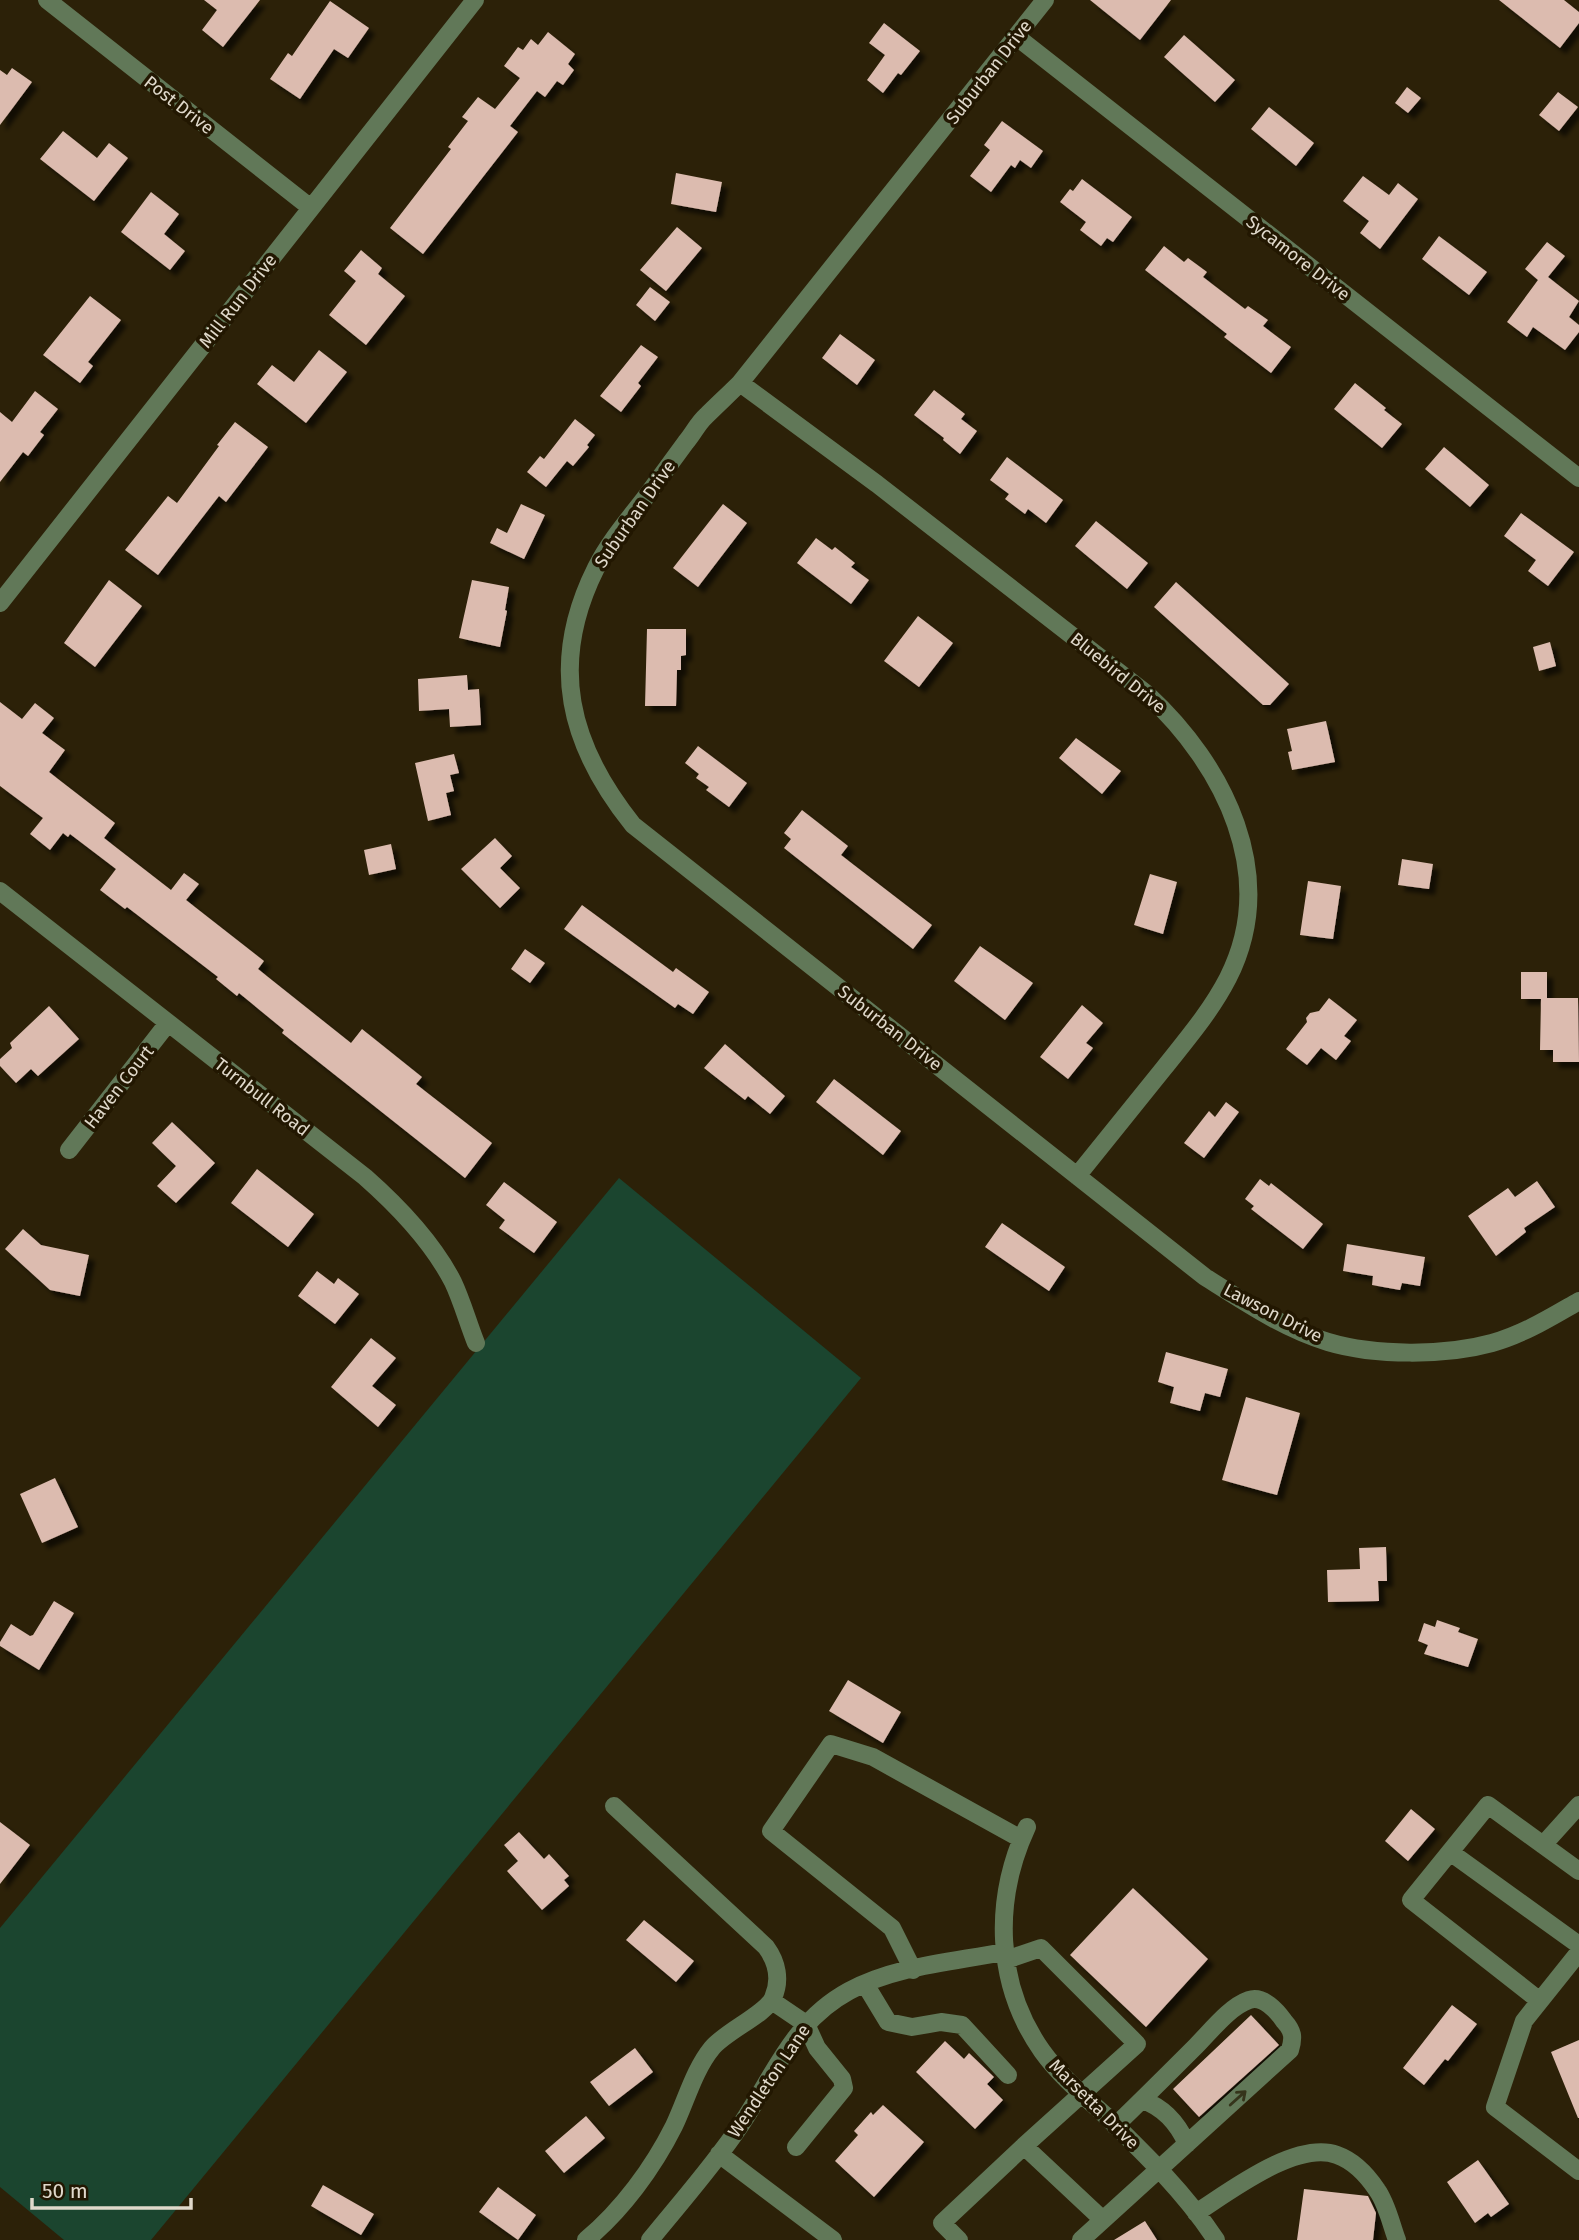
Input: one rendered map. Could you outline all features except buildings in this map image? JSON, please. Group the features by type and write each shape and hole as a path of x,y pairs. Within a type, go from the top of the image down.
{"street":[{"name":"Post Drive","path":"47,0 311,208"},
{"name":"Mill Run Drive","path":"0,603 475,0"},
{"name":"Suburban Drive","path":"1045,0 740,383 705,417 612,542 584,597 575,629 570,661 570,694 579,730 592,763 611,798 633,825 1077,1176"},
{"name":"Sycamore Drive","path":"1017,37 1579,478"},
{"name":"Bluebird Drive","path":"740,383 877,484 1147,694 1168,713 1188,738 1226,796 1238,827 1247,866 1247,910 1241,946 1229,976 1203,1020 1077,1176"},
{"name":"Turnbull Road","path":"0,891 390,1199 416,1227 453,1283 476,1343"},
{"name":"Haven Court","path":"69,1150 168,1023"},
{"name":"Lawson Drive","path":"1077,1176 1205,1277 1250,1305 1328,1342 1376,1350 1412,1352 1492,1343 1540,1324 1579,1301"},
{"name":"Marsetta Drive","path":"912,1970 892,1928 771,1830 831,1744 873,1757 1024,1833 1006,1890 1003,1923 1005,1956 1017,2003 1035,2039 1052,2063 1159,2170 1216,2240"},
{"path":"1540,2001 1411,1900 1488,1805 1579,1871"},
{"path":"1543,1845 1579,1805"},
{"path":"586,2240 616,2212 658,2153 700,2067 712,2049 728,2033 772,2001 777,1982 776,1966 766,1947 614,1806"},
{"path":"1450,1853 1579,1945"},
{"name":"Wendleton Lane","path":"650,2240 739,2127 790,2043 806,2024 837,1999 865,1984 895,1973 1041,1948 1137,2044 1082,2094"},
{"path":"1579,1952 1524,2021 1495,2107 1579,2171"},
{"path":"865,1984 888,2022 912,2027 941,2022 962,2025 1008,2075"},
{"path":"1081,2240 1290,2050 1294,2039 1290,2028 1280,2015 1259,1999 1250,2000 1233,2010 1115,2126"},
{"path":"772,2001 806,2024 817,2048 842,2080 844,2088 796,2147"},
{"path":"959,2240 942,2223 1082,2094"},
{"path":"1142,2100 1154,2104 1169,2117 1182,2131 1187,2144"},
{"path":"1024,2146 1103,2220"},
{"path":"1196,2213 1265,2168 1304,2153 1335,2154 1358,2166 1379,2192 1398,2240"},
{"path":"719,2154 833,2240"}],"green space":[{"path":"619,1178 861,1378 151,2240 64,2240 0,2187 0,1928"}]}
